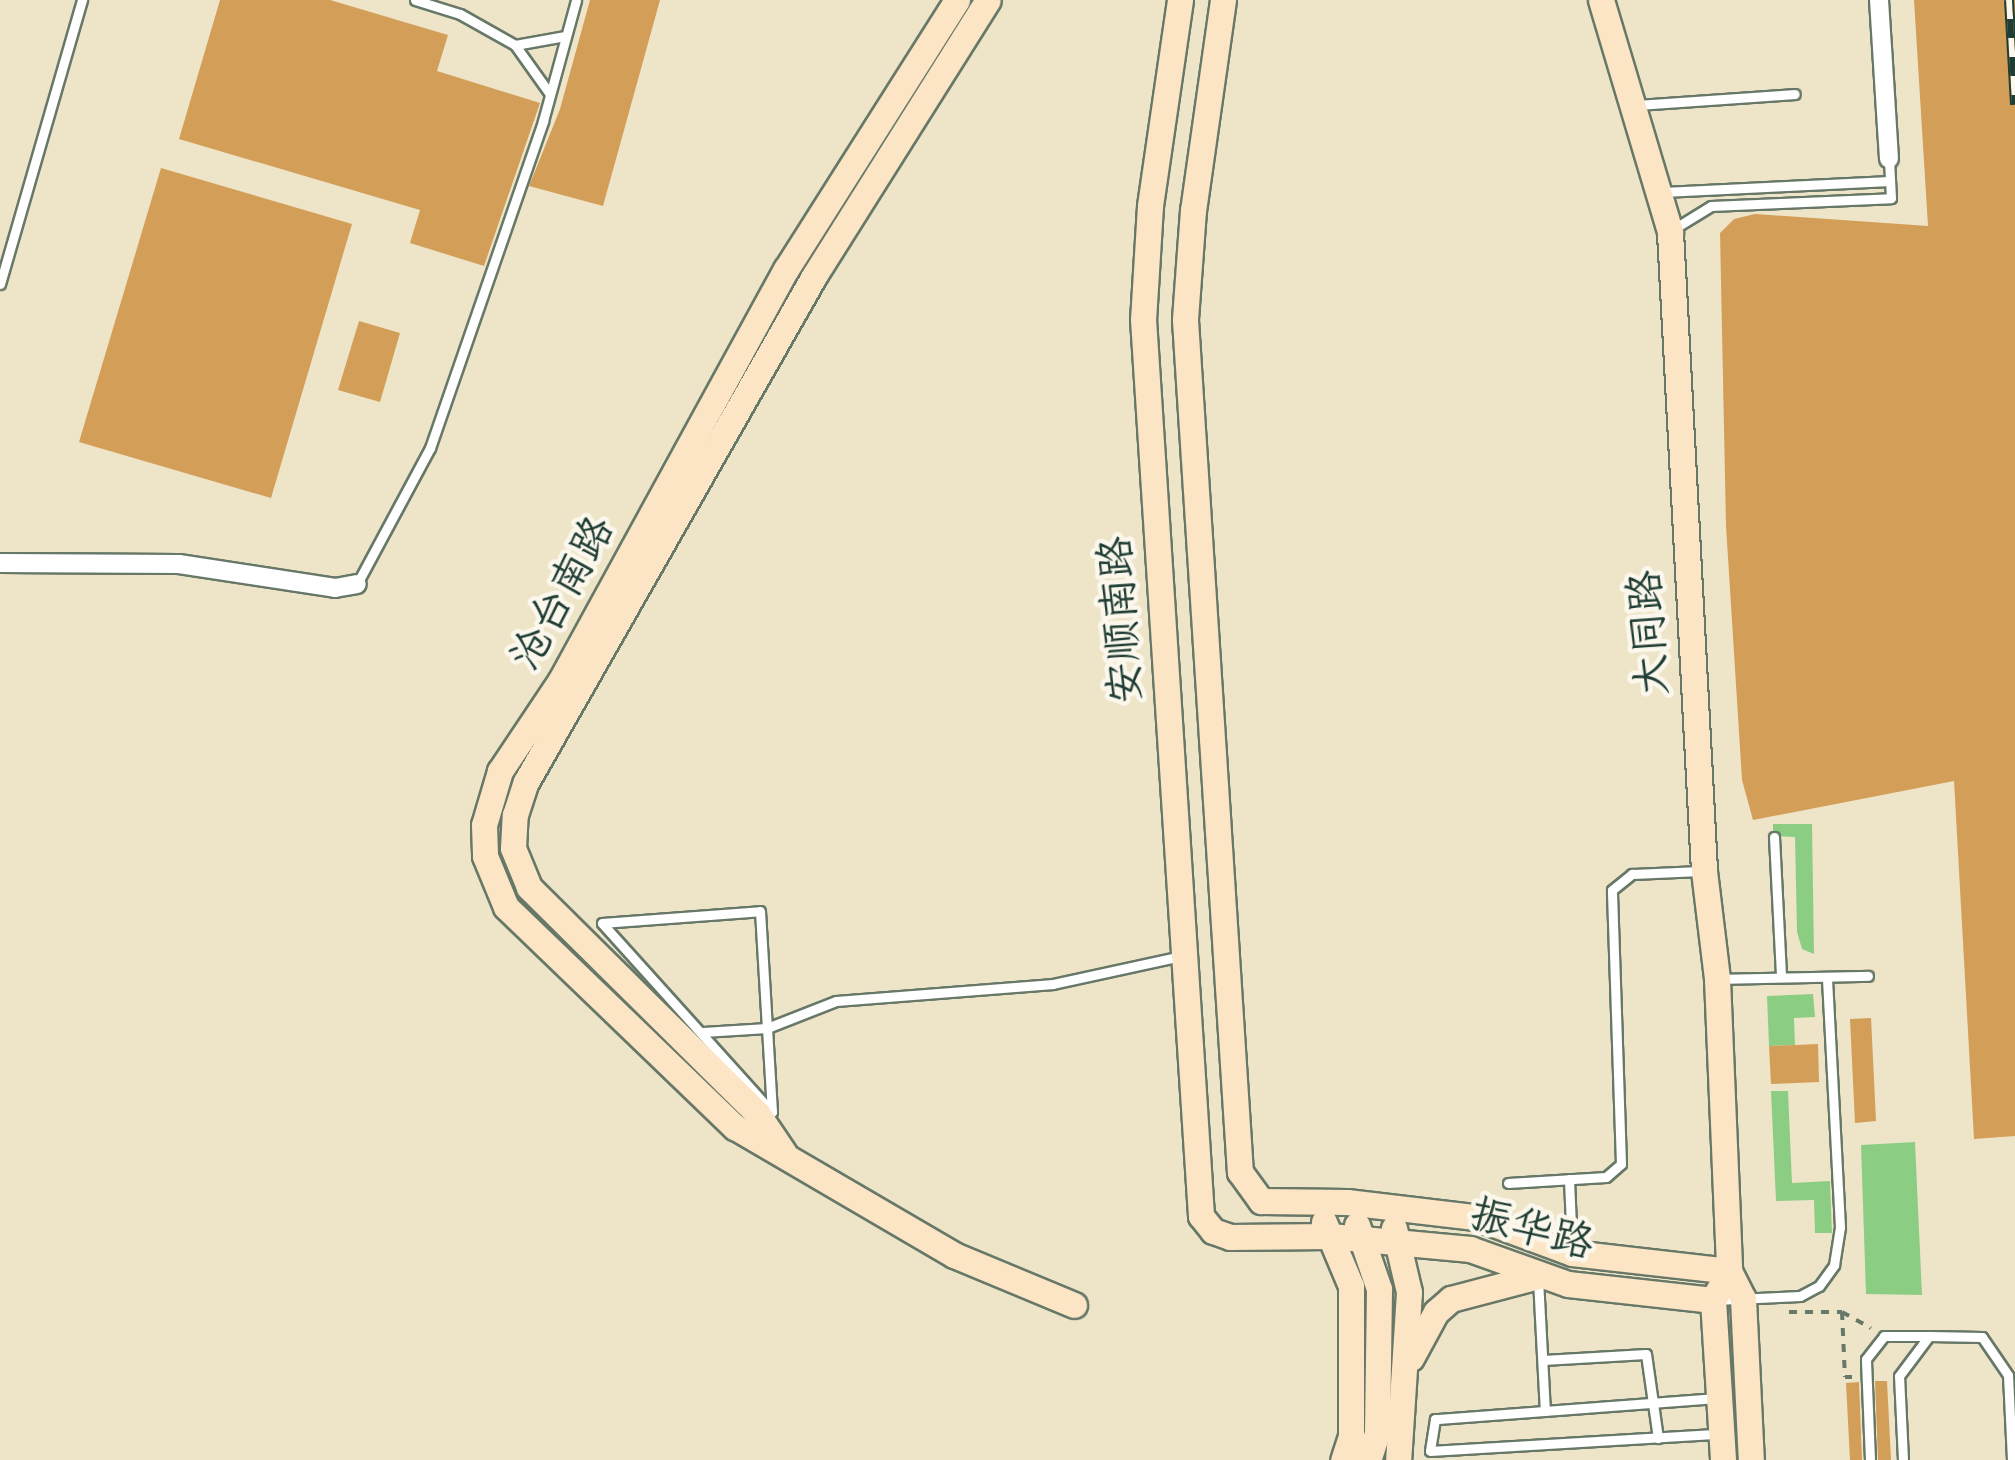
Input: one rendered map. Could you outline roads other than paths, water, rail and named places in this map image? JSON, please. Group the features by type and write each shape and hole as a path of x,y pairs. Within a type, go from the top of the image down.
{"street":[{"name":"沧台南路","path":"956,0 786,268 561,680 500,770 484,826 485,856 506,907 735,1127 789,1162 954,1254 1074,1305"},
{"name":"沧台南路","path":"789,1162 756,1113 529,887 512,848 515,814 526,782 588,684 814,276 988,0"},
{"name":"安顺南路","path":"1180,0 1150,206 1143,318 1201,1216 1213,1231"},
{"name":"安顺南路","path":"1224,0 1193,210 1187,392 1240,1172 1261,1200"},
{"name":"大同路","path":"1602,0 1670,232 1704,871 1717,979 1729,1271 1743,1300 1751,1460"},
{"path":"1879,0 1889,158"},
{"path":"0,563 179,564 335,588 356,584"},
{"name":"振华路","path":"1261,1200 1385,1205 1476,1217 1572,1253 1729,1271"},
{"path":"1314,1201 1352,1297 1352,1436 1343,1460"},
{"path":"1347,1202 1379,1289 1376,1433 1368,1460"},
{"path":"1385,1205 1399,1241 1409,1292 1408,1362 1398,1460"},
{"name":"振华路","path":"1213,1231 1230,1237 1330,1236 1470,1248 1538,1276 1630,1294 1713,1300"},
{"path":"1722,1447 1713,1300 1729,1271"},
{"path":"1408,1362 1436,1312 1451,1299 1538,1276"}],"lane":[{"path":"0,284 82,0"},
{"path":"414,0 460,14 515,45 551,95"},
{"path":"356,584 430,448 551,95 576,0"},
{"path":"515,45 566,36"},
{"path":"1635,105 1795,94"},
{"path":"1670,232 1711,206 1891,198 1889,158"},
{"path":"1656,192 1890,181"},
{"path":"1774,838 1781,978"},
{"path":"1508,1183 1606,1177 1624,1154 1612,890 1632,874 1704,871"},
{"path":"760,911 767,1028 772,1112 602,923 760,911"},
{"path":"703,1032 767,1028 836,1002 1052,984 1185,955"},
{"path":"1717,979 1868,976"},
{"path":"1713,1300 1810,1292 1828,1275 1837,1254 1827,977"},
{"path":"1569,1180 1572,1253"},
{"path":"1538,1276 1546,1411"},
{"path":"1870,1460 1866,1358 1884,1336 1982,1337 2008,1375 2012,1460"},
{"path":"1903,1460 1899,1376 1929,1336"},
{"path":"1543,1360 1646,1354 1658,1438"},
{"path":"1720,1398 1434,1419 1430,1451 1658,1438 1722,1447"}],"railway":[{"path":"2009,0 2015,105"}]}
